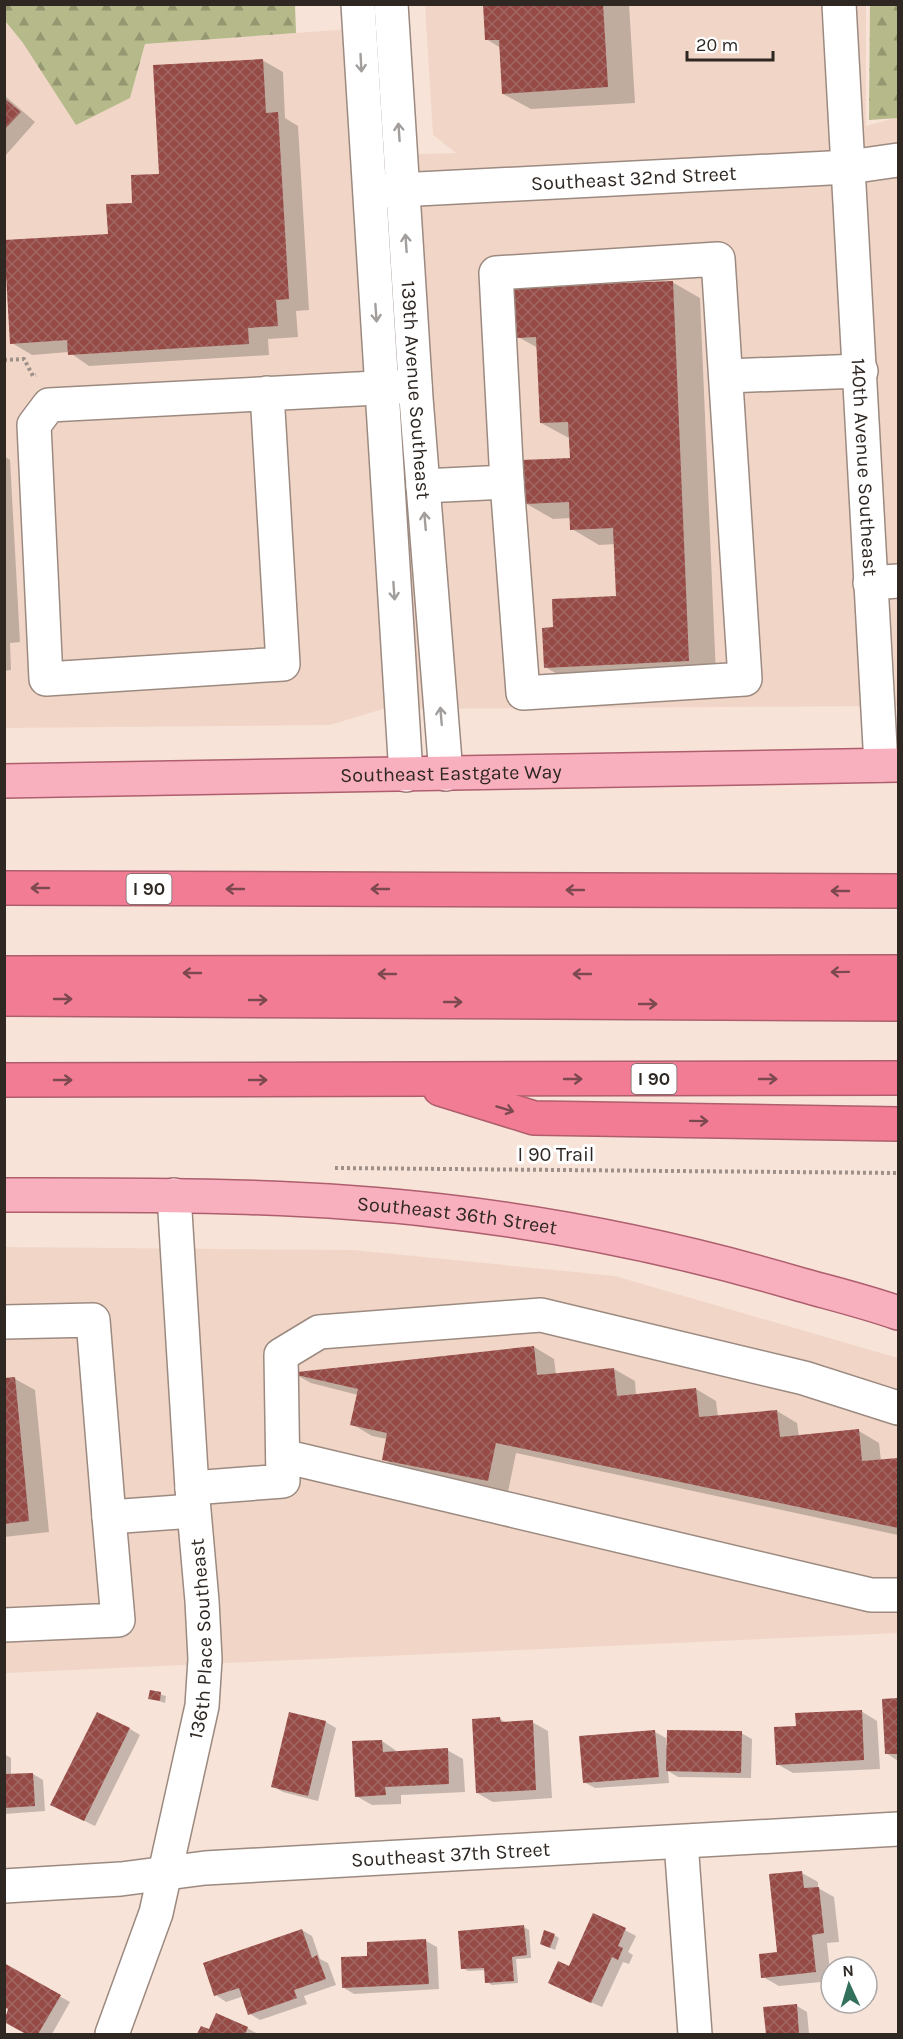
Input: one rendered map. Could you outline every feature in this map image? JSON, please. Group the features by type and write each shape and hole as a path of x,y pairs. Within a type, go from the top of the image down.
{"highway":[{"name":"I 90","path":"4,888 898,891"},
{"path":"4,973 898,972"},
{"path":"4,999 898,1004"},
{"name":"I 90","path":"4,1080 898,1078"},
{"path":"409,1080 534,1118 898,1124"}],"main road":[{"name":"Southeast Eastgate Way","path":"4,782 890,765"},
{"name":"Southeast 36th Street","path":"4,1195 174,1195 313,1200 440,1210 586,1231 749,1269 898,1313"}],"street":[{"name":"139th Avenue Southeast","path":"358,4 380,388 406,775"},
{"name":"139th Avenue Southeast","path":"391,4 415,386 446,774"},
{"name":"140th Avenue Southeast","path":"839,4 861,371 884,582 890,765"},
{"name":"Southeast 32nd Street","path":"368,192 849,167 898,160"},
{"path":"718,259 726,376 745,679 523,693 507,482 496,273 718,259"},
{"path":"726,376 861,371"},
{"path":"267,393 283,664 46,679 34,425 49,405 267,393 415,386"},
{"path":"423,486 507,482"},
{"name":"136th Place Southeast","path":"111,2034 156,1913 202,1706 205,1659 174,1195"},
{"path":"109,1516 283,1481 281,1355 319,1332 541,1315 804,1378 898,1408"},
{"path":"4,1322 93,1320 118,1620 4,1625"},
{"path":"283,1456 871,1595 898,1595"},
{"name":"Southeast 37th Street","path":"4,1886 217,1868 898,1829"},
{"path":"681,1842 695,2034"}],"path":[{"name":"I 90 Trail","path":"333,1168 898,1173"}],"shaded area":[{"path":"425,5 866,5 866,126 898,117 898,706 383,709 330,725 5,728 4,21 23,43 130,98 145,44 350,29 354,156 456,153 433,135"},
{"path":"4,1247 353,1250 615,1276 898,1358 898,1633 5,1673"}],"green space":[{"path":"4,5 295,5 296,33 145,44 130,98 76,125 23,43 5,21"},
{"path":"870,5 898,5 898,118 869,120"}],"building":[{"path":"483,4 603,4 608,87 502,94 499,40 485,40"},
{"path":"263,59 266,113 278,112 289,299 276,300 278,326 248,328 249,344 68,355 67,340 10,344 4,240 108,234 106,204 132,203 131,175 159,174 153,65"},
{"path":"4,98 21,112 4,130"},
{"path":"673,281 689,661 544,668 542,628 553,627 552,599 616,596 613,528 570,530 569,502 524,504 521,460 570,458 568,422 540,423 536,337 517,338 514,287"},
{"path":"534,1346 537,1375 614,1368 617,1396 696,1388 699,1417 777,1410 780,1437 859,1429 862,1461 898,1458 898,1528 496,1443 488,1481 382,1460 387,1433 350,1425 358,1389 288,1373"},
{"path":"15,1377 29,1521 4,1524 4,1378"},
{"path":"150,1690 161,1692 160,1701 148,1699"},
{"path":"898,1698 898,1754 885,1754 882,1699"},
{"path":"862,1710 864,1760 776,1765 774,1727 796,1726 795,1713"},
{"path":"97,1712 130,1728 84,1821 50,1805"},
{"path":"289,1712 326,1721 308,1796 271,1787"},
{"path":"500,1717 501,1722 533,1720 536,1790 476,1793 472,1719"},
{"path":"655,1730 659,1777 583,1783 579,1736"},
{"path":"667,1730 742,1731 741,1773 666,1771"},
{"path":"382,1740 383,1752 448,1748 449,1784 385,1787 386,1795 355,1797 352,1741"},
{"path":"33,1773 35,1806 4,1808 4,1774"},
{"path":"802,1871 804,1888 819,1887 824,1933 812,1935 816,1972 761,1978 759,1954 777,1952 769,1874"},
{"path":"593,1913 626,1928 618,1946 623,1948 618,1960 612,1957 591,2003 548,1983 558,1961 569,1966"},
{"path":"524,1925 527,1955 512,1957 514,1981 485,1983 484,1968 461,1969 458,1931"},
{"path":"302,1929 312,1958 317,1955 326,1979 294,1990 297,1998 248,2015 239,1988 214,1996 203,1963"},
{"path":"544,1930 555,1934 550,1948 540,1944"},
{"path":"426,1939 429,1984 342,1988 341,1957 367,1956 367,1942"},
{"path":"4,1963 61,1995 38,2034 26,2034 4,2022 8,2009 4,2007"},
{"path":"797,2004 799,2034 766,2034 763,2007"},
{"path":"216,2013 248,2027 245,2034 197,2034 201,2026 209,2029"}]}
